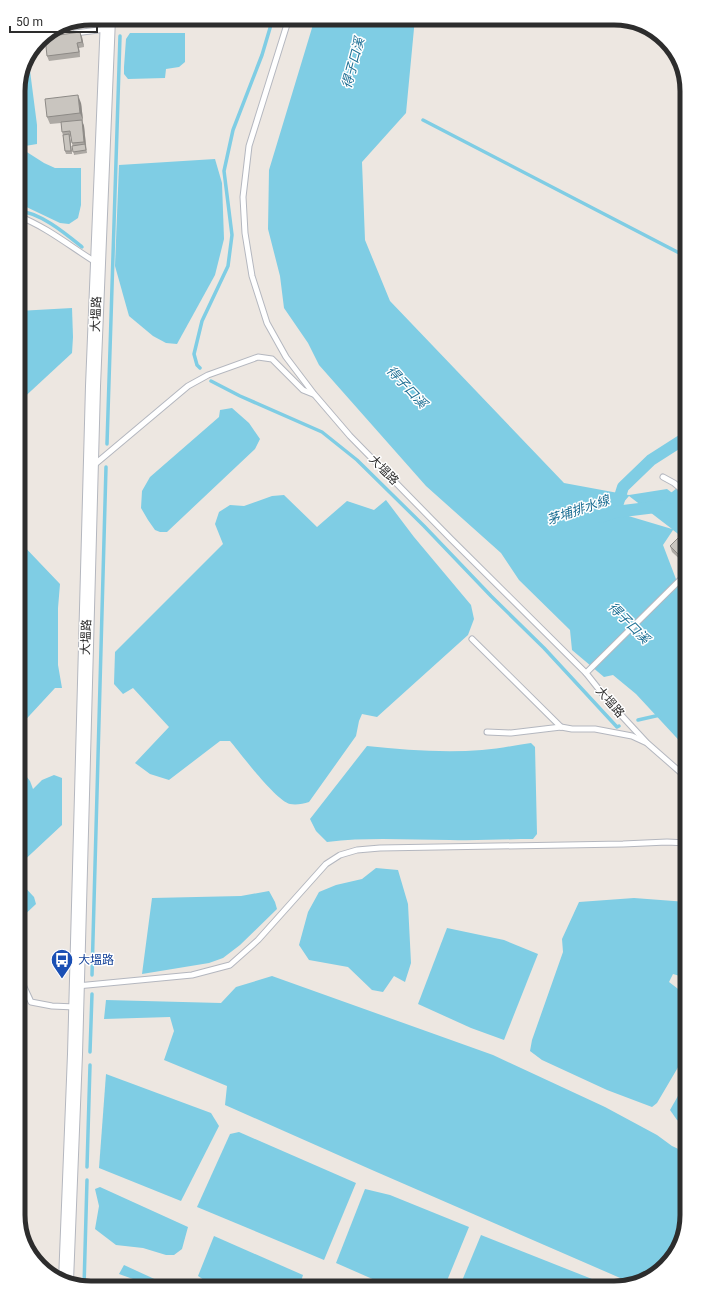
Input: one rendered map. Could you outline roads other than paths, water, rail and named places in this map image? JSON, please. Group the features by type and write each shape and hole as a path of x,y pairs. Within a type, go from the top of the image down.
{"street":[{"name":"大塭路","path":"66,1276 75,1054 91,467 108,25"}],"lane":[{"path":"71,34 101,25"},
{"name":"大塭路","path":"287,25 249,146 243,197 245,233 252,276 267,323 286,357 314,394 350,436 586,673 609,702 647,743 680,772"},
{"path":"25,219 61,238 78,251 98,263"},
{"path":"91,467 116,448 188,386 208,375 258,357 272,359 303,390 314,394"},
{"path":"663,477 680,488"},
{"path":"586,673 680,580"},
{"path":"472,639 562,727"},
{"path":"487,732 511,733 562,727 572,729 595,729 632,736 647,743"},
{"path":"76,986 192,975 230,965 258,940 326,864 340,855 357,850 380,848 680,843"},
{"path":"25,989 31,1002 52,1006 76,1007"}],"water":[{"name":"得子口溪","path":"313,25 414,25 406,113 362,162 365,240 390,301 564,483 629,495 667,489 680,499 680,536 673,530 663,545 680,590 680,741 636,694 613,675 604,677 572,650 570,630 519,580 501,553 426,486 319,365 308,343 284,308 280,276 268,229 269,170","holes":["629,496 672,529 615,512"]},
{"path":"130,33 185,33 185,62 179,67 166,69 165,78 128,79 124,74 124,67 126,39"},
{"path":"29,67 37,125 37,144 25,146 25,86"},
{"path":"25,151 55,168 81,168 81,205 78,218 69,224 60,223 25,206"},
{"path":"215,159 222,183 224,239 215,275 177,344 166,343 153,336 129,316 115,266 119,165"},
{"path":"72,308 73,337 72,353 25,397 25,311"},
{"path":"232,408 249,423 260,439 255,449 167,532 155,530 141,508 142,491 150,477 219,417 220,410"},
{"path":"284,495 317,527 347,501 374,510 386,500 414,537 471,605 474,619 468,635 377,717 362,714 356,736 309,802 302,804 290,804 276,794 230,741 220,741 169,780 150,774 135,763 169,727 133,688 123,694 114,684 115,652 223,544 215,524 219,512 230,505 244,506 272,496"},
{"path":"25,547 60,584 58,608 58,665 62,688 55,688 25,720"},
{"path":"531,743 535,747 537,834 533,839 373,839 327,842 316,831 310,819 367,746 411,750 468,751"},
{"path":"25,775 30,781 33,789 42,780 54,775 62,778 62,825 25,859"},
{"path":"376,868 398,870 408,904 411,963 405,982 394,976 383,992 372,990 348,967 309,960 299,945 308,912 319,892 336,885 362,879"},
{"path":"25,887 34,897 36,904 25,914"},
{"path":"269,891 277,909 240,945 223,958 209,963 142,974 152,898 241,896"},
{"path":"634,898 680,901 680,976 673,974 669,982 680,990 680,1064 657,1103 652,1107 607,1090 542,1060 530,1051 532,1040 563,952 562,939 579,902"},
{"path":"447,928 504,940 538,954 504,1040 471,1028 418,1004"},
{"path":"272,976 493,1055 605,1107 657,1135 680,1150 680,1216 678,1232 669,1252 658,1265 640,1276 625,1280 225,1105 227,1086 164,1060 174,1031 170,1017 104,1019 106,1000 221,1003 236,987"},
{"path":"106,1074 211,1113 219,1126 181,1201 99,1168"},
{"path":"680,1092 680,1122 677,1120 670,1110"},
{"path":"239,1132 356,1183 324,1260 197,1207 230,1134"},
{"path":"100,1187 188,1227 182,1249 174,1255 166,1255 143,1248 116,1245 95,1229 99,1206 95,1189"},
{"path":"365,1189 390,1195 469,1227 447,1281 377,1281 336,1263"},
{"path":"481,1235 592,1279 591,1281 462,1281"},
{"path":"214,1236 303,1275 301,1281 206,1281 198,1276"},
{"path":"124,1265 159,1281 138,1281 119,1274"}],"waterway":[{"path":"200,368 197,365 194,354 202,321 228,266 232,235 224,171 233,130 262,55 271,25"},
{"path":"107,444 120,36"},
{"path":"423,120 680,253"},
{"path":"25,212 44,219 61,230 82,247"},
{"path":"211,381 240,396 322,432 357,460 544,648 617,727 619,726"},
{"path":"616,509 623,487 651,460 680,441"},
{"path":"92,975 106,467"},
{"path":"664,506 680,493"},
{"name":"茅埔排水線","path":"600,517 615,512 664,506 680,519"},
{"path":"638,720 660,715"},
{"path":"90,1052 92,994"},
{"path":"87,1167 90,1065"},
{"path":"84,1281 87,1180"}],"place":[{"name":"大塭路","path":"62,980"}]}
